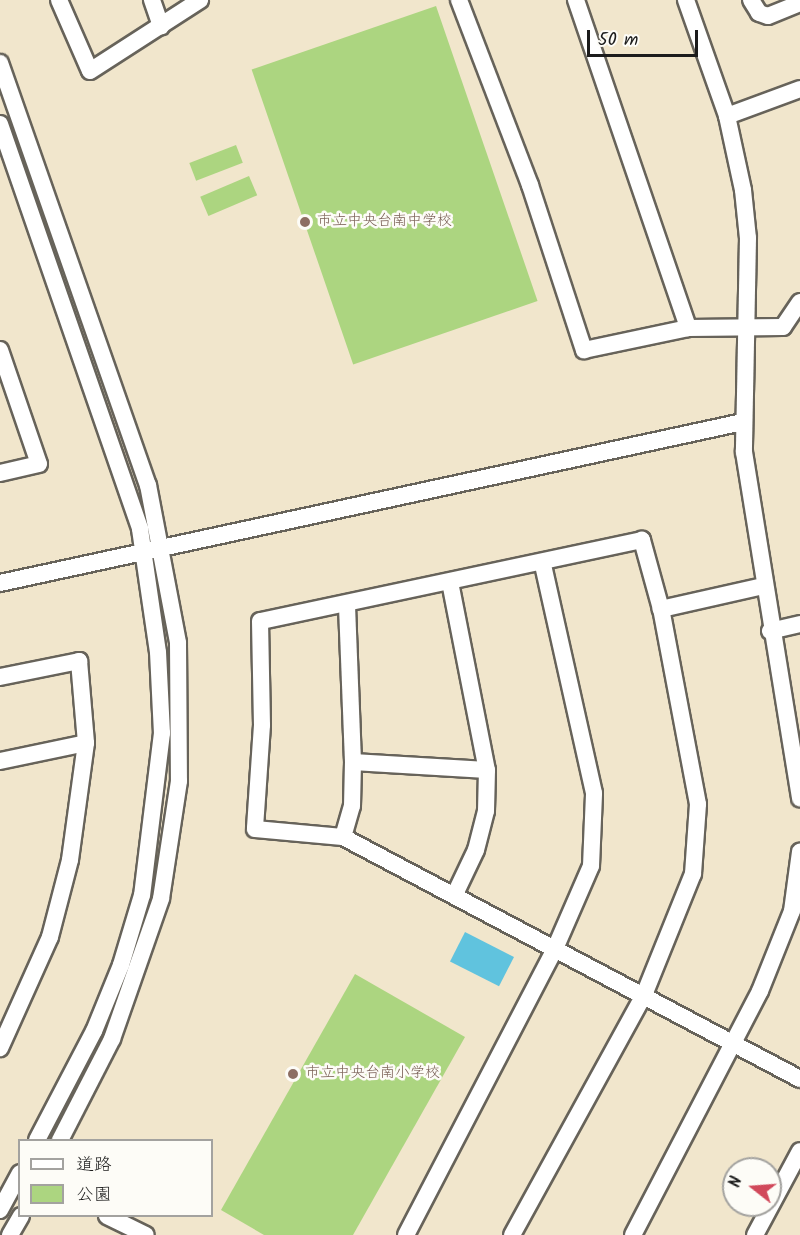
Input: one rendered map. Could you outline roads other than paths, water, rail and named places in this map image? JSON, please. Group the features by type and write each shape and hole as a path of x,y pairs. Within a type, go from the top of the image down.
{"street":[{"path":"59,0 90,71 200,0"},
{"path":"152,0 161,26"},
{"path":"459,0 530,185 584,350 688,328 745,332 783,327 800,302"},
{"path":"576,0 688,328"},
{"path":"686,0 727,116 748,238 743,422 763,586 770,631 789,706 800,798"},
{"path":"751,0 759,13 768,16 799,8"},
{"path":"0,63 148,484 163,547 181,707 179,781 165,876 139,971 60,1139"},
{"path":"727,116 800,89"},
{"path":"0,124 145,551 162,732 142,895 94,1030 38,1139"},
{"path":"0,350 39,464 0,473"},
{"path":"0,583 743,422"},
{"path":"512,1235 644,995 684,903 698,841 693,771 661,609 642,540 543,564 260,621 262,725 255,829 343,837 455,894 554,951 644,995 800,1079"},
{"path":"406,1235 582,894 596,829 594,793 543,564"},
{"path":"450,582 487,770 486,812 476,850 455,894"},
{"path":"661,609 763,586"},
{"path":"343,837 352,806 353,762 347,604"},
{"path":"770,631 800,624"},
{"path":"0,677 79,661 86,743 70,860 50,937 0,1048"},
{"path":"0,761 86,743"},
{"path":"353,762 487,770"},
{"path":"633,1235 736,1044 782,940 800,852"},
{"path":"755,1235 793,1180 800,1151"},
{"path":"0,1210 18,1177"},
{"path":"10,1235 20,1217"},
{"path":"111,1217 146,1235"}],"water":[{"path":"465,932 514,957 499,986 450,961"}],"place":[{"name":"市立中央台南中学校","path":"305,222"},
{"name":"市立中央台南小学校","path":"293,1074"}]}
